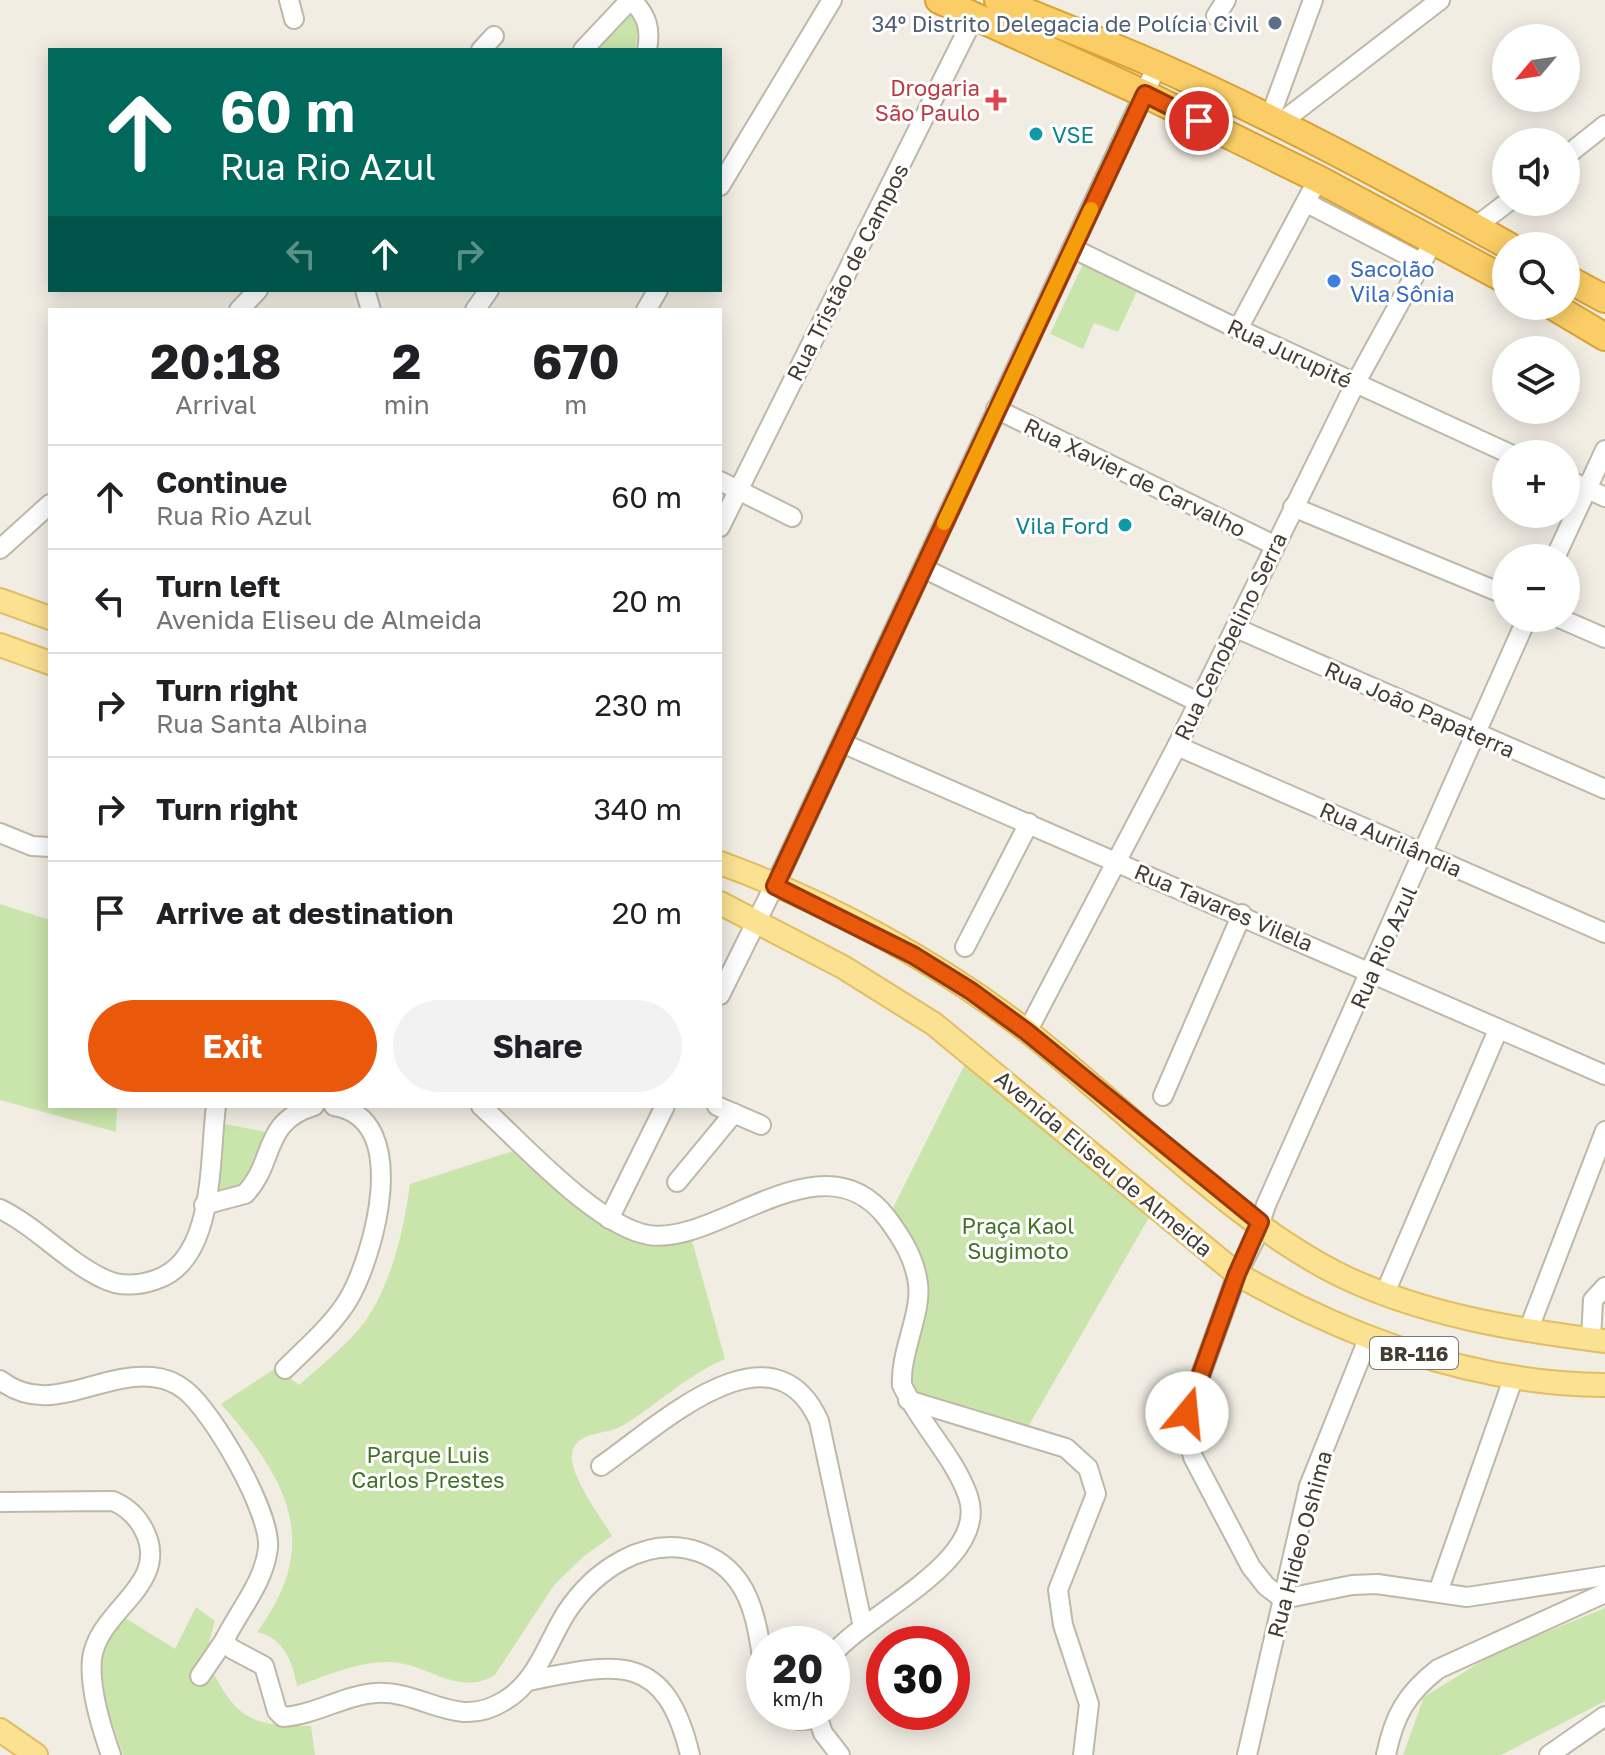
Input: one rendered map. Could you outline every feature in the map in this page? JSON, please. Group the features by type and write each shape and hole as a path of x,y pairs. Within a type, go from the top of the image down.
{"highway":[{"path":"939,0 1176,109 1312,191 1428,252 1492,275"},
{"path":"998,0 1157,66 1274,122 1492,236"},
{"path":"1580,286 1605,299"},
{"path":"1576,320 1605,337"}],"main road":[{"path":"0,600 48,617"},
{"path":"0,645 48,662"},
{"name":"BR-116","path":"722,864 775,886 913,955 1027,1032 1260,1222 1316,1261 1385,1293 1528,1331 1598,1340"},
{"name":"Avenida Eliseu de Almeida","path":"722,904 843,967 934,1024 1237,1274 1308,1313 1368,1339 1513,1379 1605,1385"},
{"path":"0,1730 36,1755"}],"street":[{"path":"289,0 294,19"},
{"path":"585,48 631,0 645,14 650,34 647,48"},
{"path":"722,183 832,0"},
{"path":"1274,122 1313,0"},
{"path":"1274,122 1440,0"},
{"name":"Rua Tristão de Campos","path":"722,523 974,17"},
{"path":"483,48 494,36"},
{"path":"722,991 775,886 1157,66"},
{"path":"1176,109 1188,81"},
{"path":"1580,145 1605,125"},
{"path":"1238,329 1312,191"},
{"path":"1475,227 1492,214"},
{"name":"Rua Jurupité","path":"1072,248 1238,329 1492,446"},
{"name":"Rua Cenobelino Serra","path":"1027,1032 1177,746 1355,384 1428,252"},
{"path":"241,308 256,292"},
{"name":"Rua Xavier de Carvalho","path":"996,409 1274,545"},
{"path":"1564,544 1596,493 1605,450"},
{"path":"722,482 792,517"},
{"path":"0,549 48,506"},
{"path":"1293,507 1492,589"},
{"path":"923,568 1198,702"},
{"path":"1580,627 1605,638"},
{"name":"Rua João Papaterra","path":"1236,628 1605,789"},
{"name":"Rua Rio Azul","path":"1283,1599 1266,1586 1251,1567 1193,1457 1187,1432 1194,1387 1237,1274 1521,632"},
{"name":"Rua Tavares Vilela","path":"842,743 1242,914 1605,1075"},
{"name":"Rua Aurilândia","path":"1177,746 1605,933"},
{"path":"965,947 1029,823"},
{"path":"0,833 32,846 48,847"},
{"path":"1163,1096 1242,914"},
{"path":"1385,1293 1498,1030"},
{"path":"0,1209 102,1278 141,1285 175,1271 188,1259 196,1245 216,1108"},
{"path":"204,1205 243,1196 252,1187 282,1123 308,1108"},
{"path":"285,1369 333,1321 348,1299 362,1270 382,1191 380,1155 373,1135 363,1120 342,1108"},
{"path":"483,1108 609,1219 646,1235 682,1233 771,1195 804,1189 835,1189 861,1196 883,1213 898,1234 919,1287 901,1369 902,1385 908,1400 963,1483 972,1515 967,1537 951,1559 850,1639"},
{"path":"609,1219 664,1108"},
{"path":"677,1182 725,1110 761,1125"},
{"path":"1528,1331 1605,1131"},
{"path":"1598,1340 1593,1300 1605,1287"},
{"name":"Rua Hideo Oshima","path":"1247,1755 1309,1486 1368,1339"},
{"path":"601,1466 719,1387 741,1378 759,1376 791,1382 803,1392 819,1421 863,1627"},
{"path":"0,1380 24,1392 56,1396 123,1378 154,1377 170,1381 198,1403 259,1503 268,1531 261,1574 224,1641 200,1676"},
{"path":"1438,1592 1513,1379"},
{"path":"908,1400 1066,1448 1088,1468 1096,1494 1058,1590 1063,1625 1089,1704 1083,1755"},
{"path":"0,1502 102,1499 128,1509 147,1538 149,1569 142,1585 105,1627 92,1659 93,1680 111,1755"},
{"path":"224,1641 232,1649 264,1666 277,1711 283,1717 375,1693 405,1695 457,1713 474,1712 505,1701 528,1681 567,1612 588,1586 632,1554 668,1546 710,1556 733,1573 753,1605 756,1626"},
{"path":"1283,1599 1352,1585 1404,1586 1467,1597 1605,1576"},
{"path":"1386,1755 1399,1708 1416,1687 1438,1669 1605,1593"},
{"path":"528,1681 612,1668 644,1678 661,1689 681,1716 690,1755"},
{"path":"1549,1755 1605,1716"},
{"path":"825,1730 840,1755"}],"green space":[{"path":"631,14 639,21 635,48 600,48"},
{"path":"1084,262 1138,289 1118,332 1094,323 1083,349 1050,334"},
{"path":"0,904 48,919 48,1108 117,1108 116,1132 0,1100"},
{"name":"Praça Kaol Sugimoto","path":"966,1062 1151,1214 1025,1432 912,1398 908,1371 924,1279 891,1212"},
{"path":"213,1122 272,1133 251,1186 205,1200"},
{"name":"Parque Luis Carlos Prestes","path":"526,1147 646,1235 689,1230 725,1359 698,1373 622,1426 585,1437 574,1447 572,1463 575,1473 612,1536 583,1557 554,1585 495,1675 468,1683 388,1662 341,1670 297,1686 280,1645 257,1632 277,1599 289,1569 292,1540 288,1512 279,1485 263,1458 221,1404 276,1368 299,1385 359,1329 375,1305 390,1272 410,1184"},
{"path":"196,1607 215,1621 205,1657 234,1705 244,1714 270,1724 311,1726 315,1755 123,1755 100,1687 97,1658 122,1616 175,1649"},
{"path":"1605,1608 1605,1701 1501,1755 1403,1755 1424,1697 1495,1653"}],"slow traffic":[{"path":"944,523 1091,209"}],"place":[{"name":"34º Distrito Delegacia de Polícia Civil","path":"1275,23"},
{"name":"Drogaria São Paulo","path":"996,100"},
{"name":"VSE","path":"1036,134"},
{"name":"Sacolão Vila Sônia","path":"1334,281"},
{"name":"Vila Ford","path":"1125,525"}],"route":[{"path":"1187,1413 1237,1274 1260,1222 1240,1209 1027,1032 971,991 913,955 775,886 1145,94 1199,121"}]}
